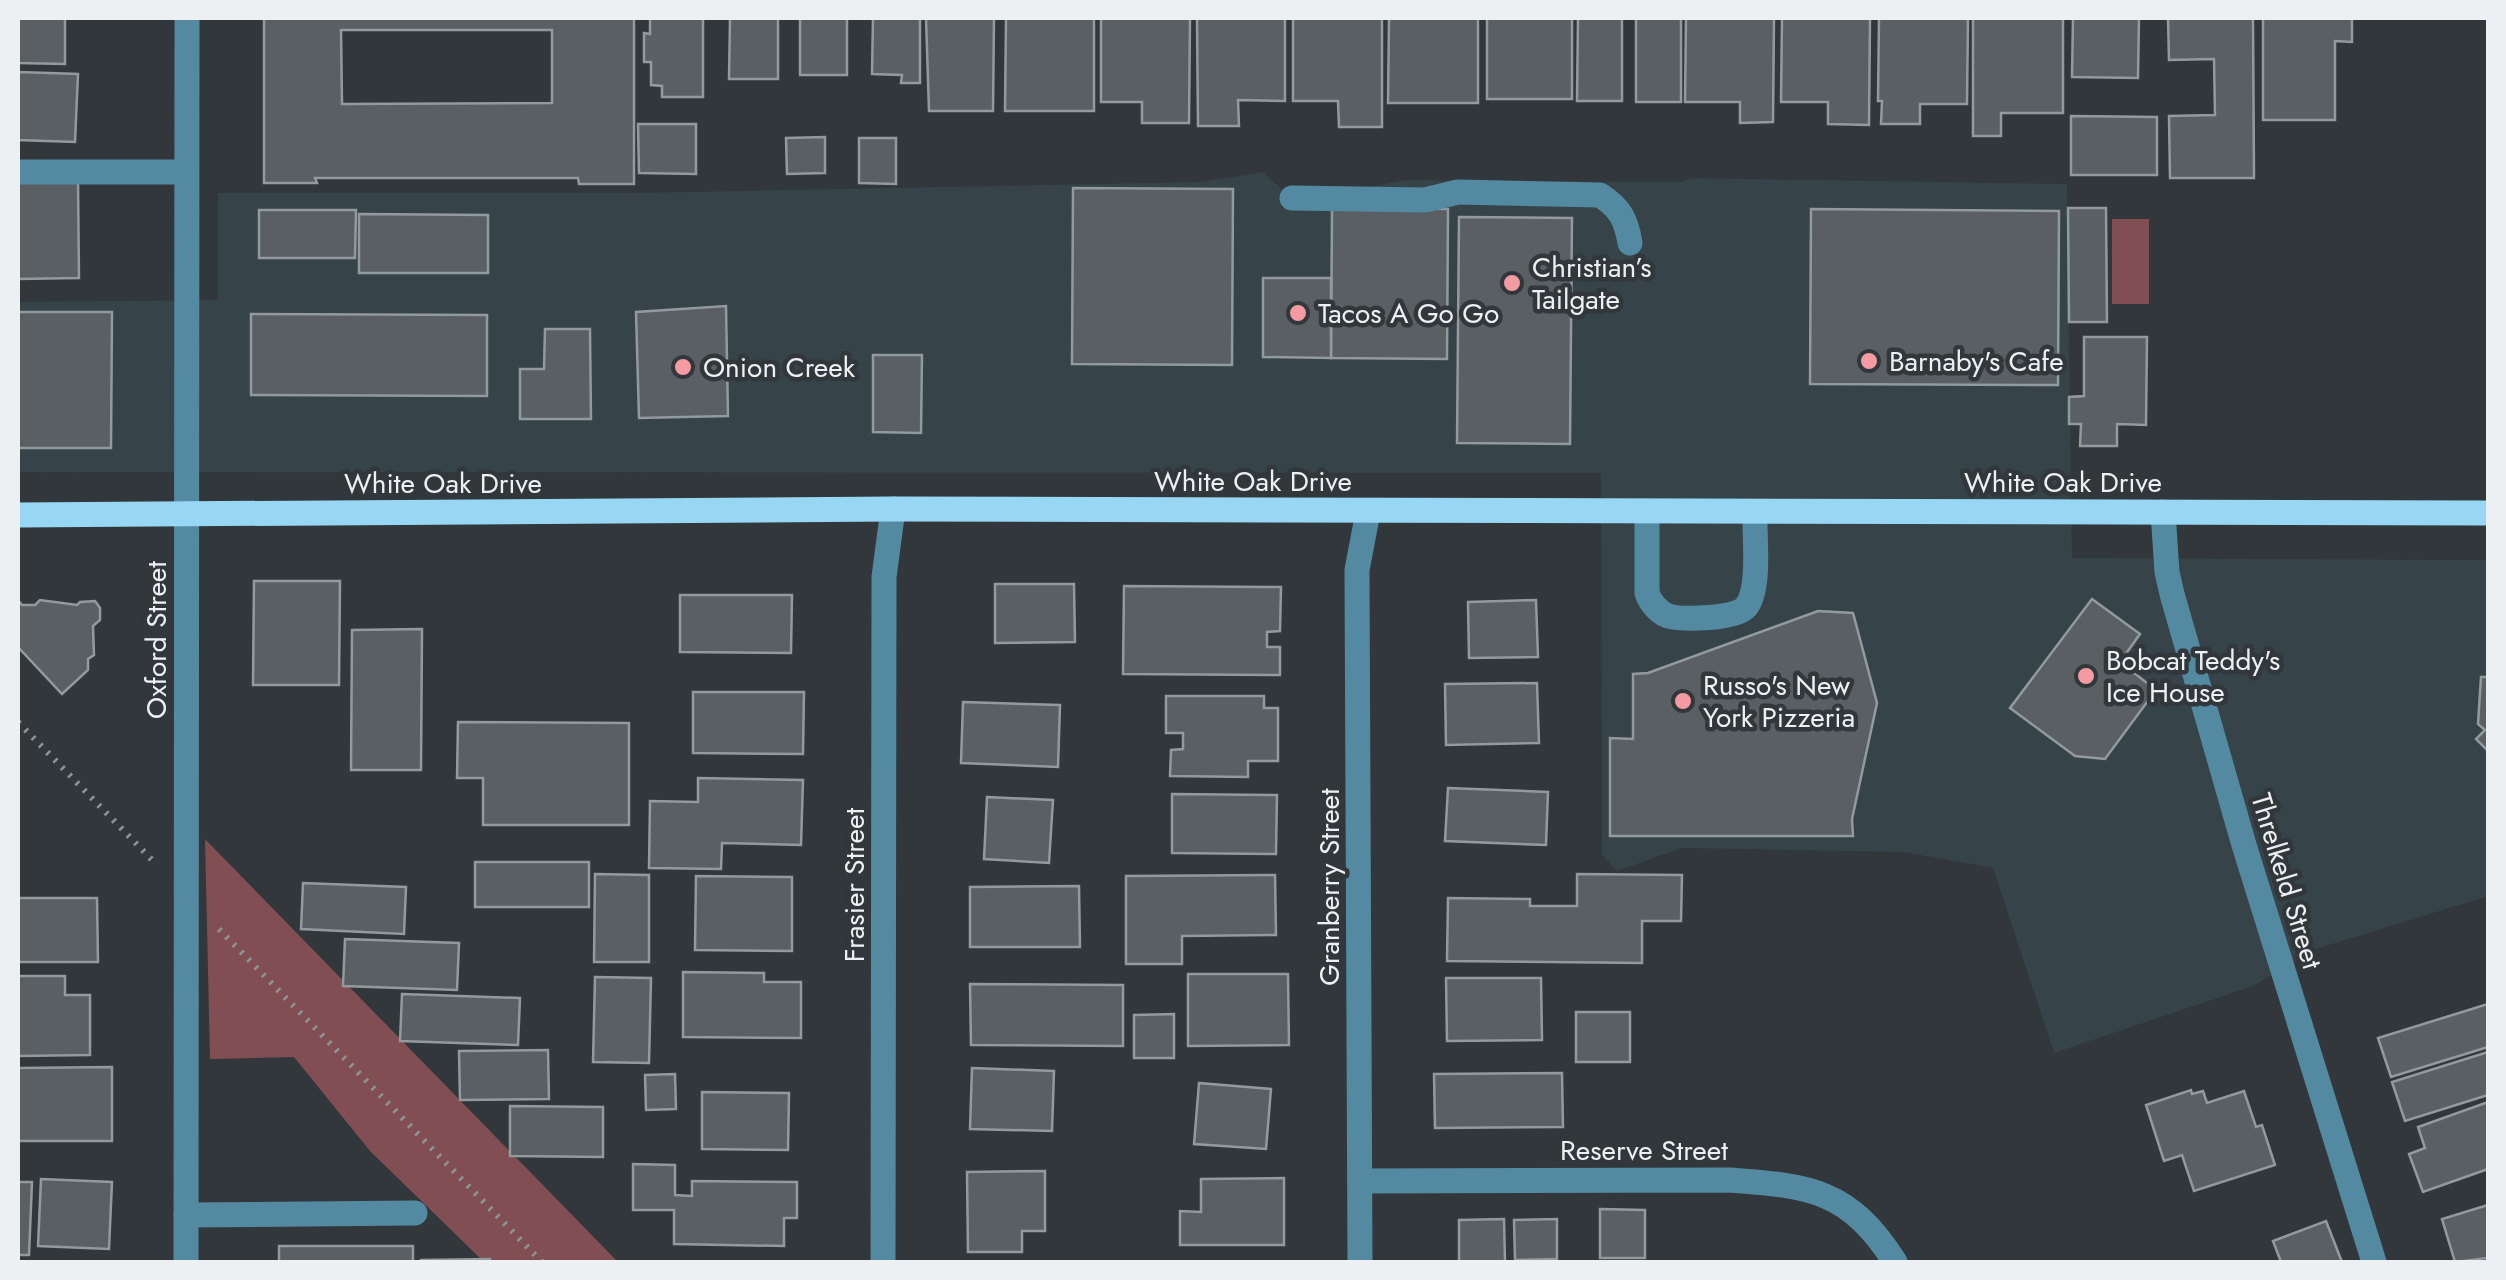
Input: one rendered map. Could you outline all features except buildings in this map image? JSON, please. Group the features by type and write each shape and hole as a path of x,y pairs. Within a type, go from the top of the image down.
{"main road":[{"name":"White Oak Drive","path":"18,516 893,509 2488,513"}],"street":[{"name":"Oxford Street","path":"186,1262 187,18"},
{"path":"18,172 184,172"},
{"path":"1292,198 1424,200 1458,192 1600,195 1618,207 1630,243"},
{"name":"Frasier Street","path":"883,1262 884,578 893,509"},
{"name":"Granberry Street","path":"1360,1262 1357,570 1368,512"},
{"path":"1646,512 1650,600 1670,616 1728,617 1745,608 1754,588 1754,512"},
{"name":"Threlkeld Street","path":"2163,512 2172,594 2244,845 2374,1262"},
{"name":"Reserve Street","path":"1361,1181 1730,1180 1787,1184 1841,1202 1864,1219 1896,1262"},
{"path":"186,1215 415,1213"}],"path":[{"path":"18,722 158,866"},
{"path":"210,921 542,1262"}],"shaded area":[{"path":"1263,172 1287,194 1323,196 1405,180 1681,182 1691,178 2067,184 2072,558 2488,560 2488,896 2316,949 2253,986 2054,1053 1993,868 1904,852 1682,848 1617,871 1602,855 1601,473 18,472 18,302 218,300 218,193 634,193 1200,182"},
{"path":"2112,219 2149,219 2149,304 2112,304"},
{"path":"205,839 618,1262 484,1262 370,1151 294,1057 210,1059"}],"place":[{"name":"Christian’s Tailgate","path":"1512,283"},
{"name":"Tacos A Go Go","path":"1298,313"},
{"name":"Barnaby's Cafe","path":"1869,361"},
{"name":"Onion Creek","path":"683,367"},
{"name":"Bobcat Teddy's Ice House","path":"2086,676"},
{"name":"Russo's New York Pizzeria","path":"1683,701"}]}
